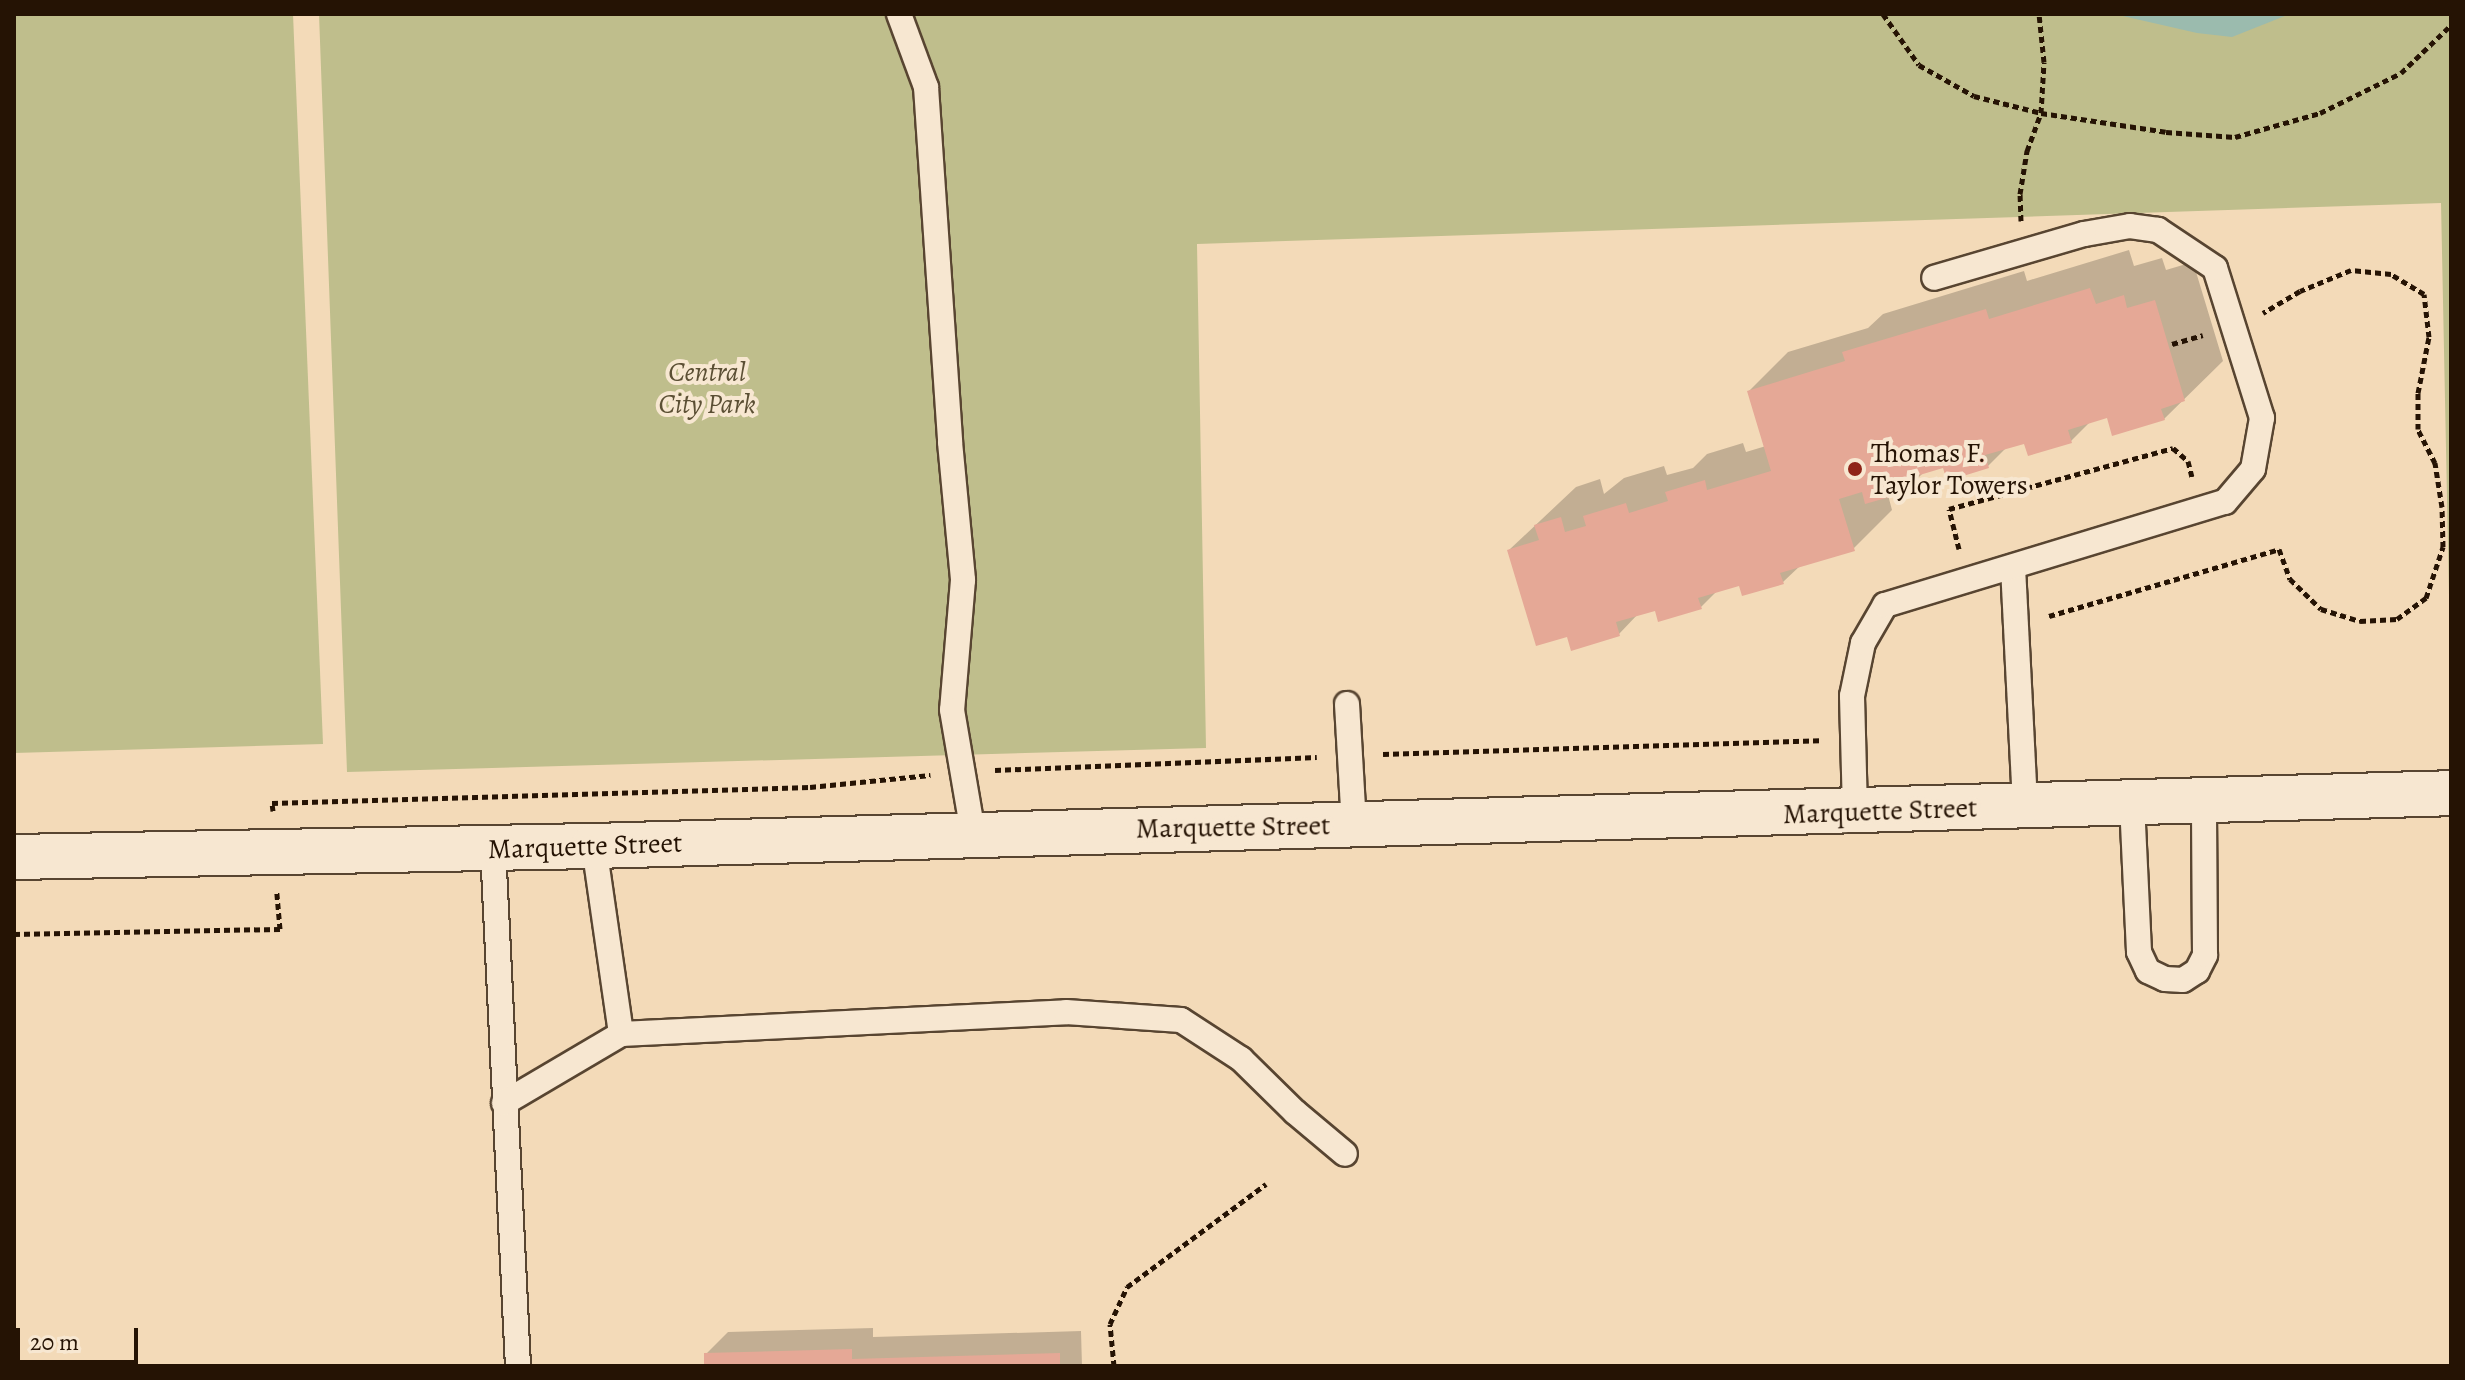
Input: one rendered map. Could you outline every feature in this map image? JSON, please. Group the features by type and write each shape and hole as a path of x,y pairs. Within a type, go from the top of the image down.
{"street":[{"name":"Marquette Street","path":"14,857 594,846 2451,793"}],"lane":[{"path":"899,14 926,87 963,580 952,710 973,833"},
{"path":"1855,811 1852,696 1863,643 1885,605 2225,502 2253,469 2262,418 2215,268 2158,230 2130,226 2084,234 1934,278"},
{"path":"2013,567 2025,806"},
{"path":"1347,704 1354,824"},
{"path":"2132,803 2139,952 2148,971 2165,979 2183,980 2197,971 2205,955 2204,801"},
{"path":"594,846 621,1034"},
{"path":"493,848 518,1366"},
{"path":"504,1103 621,1034 1066,1012 1181,1020 1241,1059 1295,1112 1345,1154"}],"path":[{"path":"1883,14 1919,65 1974,96 2041,113 2166,132 2235,137 2320,113 2401,73 2451,25"},
{"path":"2021,223 2020,194 2027,151 2041,113 2044,62 2039,14"},
{"path":"2040,619 2279,549 2290,579 2321,609 2360,621 2397,619 2426,598 2443,547 2442,507 2435,463 2418,429 2418,393 2429,337 2424,294 2391,274 2351,270 2300,291 2255,317"},
{"path":"2172,344 2211,333"},
{"path":"2443,547 2451,547"},
{"path":"273,823 272,803 810,787 963,772 1351,755 1828,740"},
{"path":"14,934 280,929 277,888"},
{"path":"1114,1366 1110,1324 1127,1287 1266,1184"}],"green space":[{"path":"14,14 293,14 323,744 14,753"},
{"name":"Central City Park","path":"319,14 2451,14 2451,694 2441,203 1197,244 1206,748 347,772"}],"shaded area":[{"path":"2114,14 2290,14 2232,37 2197,33"}],"building":[{"name":"Thomas F. Taylor Towers","path":"2090,288 2096,304 2124,295 2127,308 2155,300 2185,401 2161,409 2165,420 2112,436 2107,418 2068,430 2072,443 2028,456 2024,444 1985,455 1989,468 1947,481 1943,468 1903,480 1907,492 1865,504 1862,492 1839,499 1855,551 1780,573 1784,584 1742,596 1739,586 1698,598 1702,609 1658,622 1655,611 1616,622 1620,636 1571,651 1567,637 1536,646 1507,550 1539,540 1534,525 1561,517 1565,532 1586,526 1583,516 1626,503 1629,513 1668,501 1665,492 1705,480 1707,490 1771,471 1747,391 1845,361 1842,352 1986,309 1989,319"},
{"path":"852,1349 852,1359 1060,1353 1060,1366 704,1366 704,1353"}],"place":[{"name":"Thomas F. Taylor Towers","path":"1855,469"}]}
